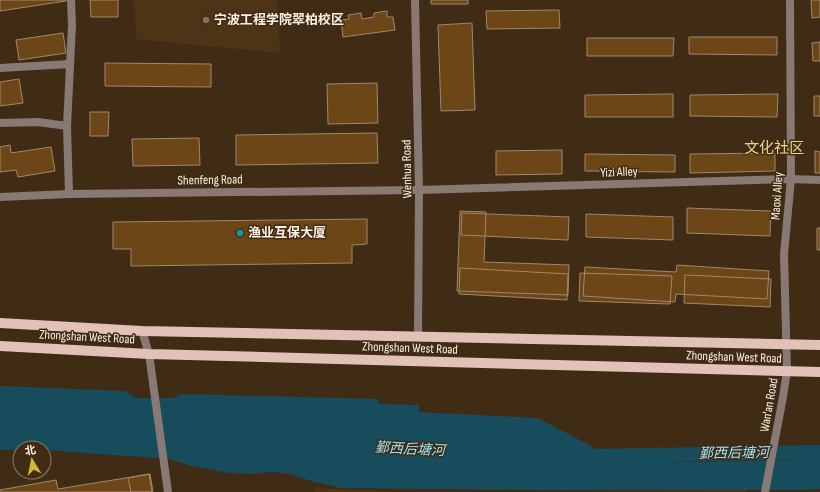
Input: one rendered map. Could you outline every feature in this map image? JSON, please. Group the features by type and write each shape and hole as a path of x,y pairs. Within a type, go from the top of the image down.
{"main road":[{"name":"Zhongshan West Road","path":"0,323 142,331 418,338 820,345"},
{"name":"Zhongshan West Road","path":"0,346 149,354 820,372"}],"street":[{"path":"69,194 67,126 71,0"},
{"name":"Wenhua Road","path":"414,0 419,190 418,338"},
{"name":"Maoxi Alley","path":"785,345 784,254 791,179 790,0"},
{"path":"0,68 70,64"},
{"path":"0,123 38,122 67,126"},
{"name":"Yizi Alley","path":"419,190 791,179 820,180"},
{"name":"Shenfeng Road","path":"0,197 69,194 419,190"},
{"path":"142,331 149,354 168,492"},
{"name":"Wan'an Road","path":"765,492 787,371 785,345"}],"shaded area":[{"name":"宁波工程学院翠柏校区","path":"134,0 277,0 280,53 136,39"},
{"path":"315,488 396,492 316,492"},
{"path":"747,490 746,492 521,492"}],"water":[{"path":"0,386 125,391 136,398 175,398 181,394 378,399 379,404 419,405 419,412 538,418 614,458 630,460 691,462 793,460 798,445 820,445 820,489 543,490 341,488 289,474 273,472 251,474 230,473 191,466 170,459 52,451 52,440 12,440 12,450 0,450"}],"building":[{"path":"0,0 66,0 66,1 0,11"},
{"path":"90,0 118,0 118,17 91,17"},
{"path":"431,0 468,0 468,4 431,4"},
{"path":"811,0 820,0 820,17 812,18"},
{"path":"559,10 560,28 487,29 486,11"},
{"path":"387,11 387,17 393,17 395,30 343,37 341,20 349,19 348,15 361,13 362,19 374,17 374,13"},
{"path":"472,23 475,110 441,111 438,25"},
{"path":"63,33 66,53 19,60 16,40"},
{"path":"689,37 777,37 777,55 689,54"},
{"path":"587,38 674,38 673,56 587,56"},
{"path":"820,42 820,61 813,61 812,43"},
{"path":"105,63 211,64 211,87 105,86"},
{"path":"19,79 23,103 0,106 0,82"},
{"path":"377,83 378,123 328,124 327,84"},
{"path":"673,94 673,117 585,117 585,95"},
{"path":"778,94 777,117 690,116 690,95"},
{"path":"814,96 820,96 820,116 814,116"},
{"path":"90,112 109,112 108,136 90,136"},
{"path":"377,133 378,163 236,165 236,135"},
{"path":"199,138 200,165 133,166 132,139"},
{"path":"10,145 11,153 51,147 55,171 18,177 16,170 0,172 0,147"},
{"path":"562,150 562,174 496,175 496,151"},
{"path":"815,151 820,152 820,173 815,173"},
{"path":"775,153 775,171 690,173 690,154"},
{"path":"585,154 675,155 675,172 585,171"},
{"path":"687,208 771,211 770,236 687,233"},
{"path":"460,211 486,212 484,262 569,265 568,295 457,291"},
{"path":"462,213 569,217 568,240 461,235"},
{"path":"586,214 673,217 673,240 586,237"},
{"name":"渔业互保大厦","path":"367,219 367,244 352,245 352,263 131,266 131,249 113,249 113,222"},
{"path":"817,228 820,228 820,250 817,250"},
{"path":"677,265 769,271 767,299 676,294 675,302 583,296 585,267 676,272"},
{"path":"460,268 568,274 567,300 459,294"},
{"path":"580,273 672,276 670,304 579,301"},
{"path":"685,275 771,279 770,307 684,303"},
{"path":"149,474 152,492 131,492 128,478"},
{"path":"150,474 153,492 0,492 0,490 56,480 58,489"}],"waterway":[{"name":"鄞西后塘河","path":"592,456 820,452"}],"place":[{"name":"宁波工程学院翠柏校区","path":"206,20"},
{"name":"渔业互保大厦","path":"240,233"}],"district":[{"name":"文化社区","path":"774,148"}]}
